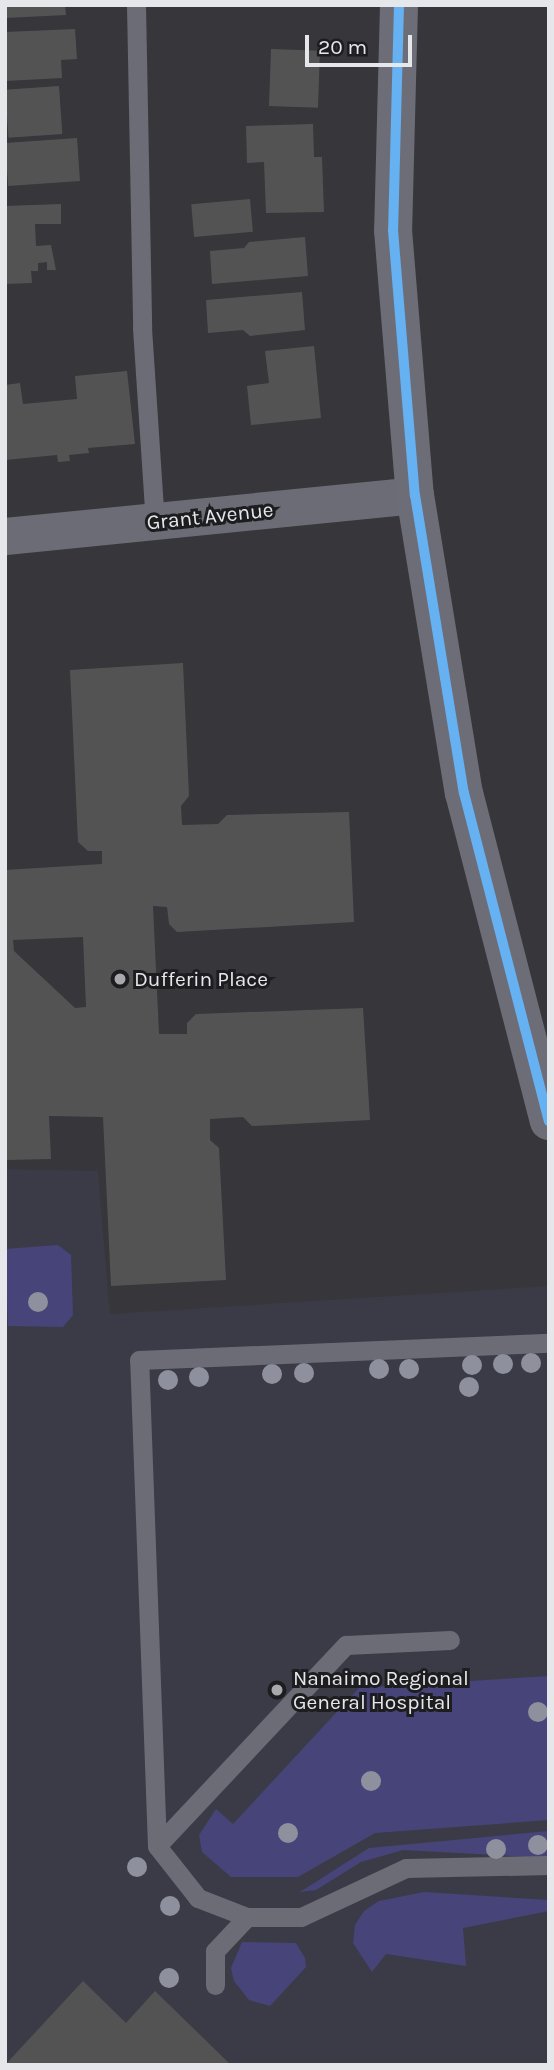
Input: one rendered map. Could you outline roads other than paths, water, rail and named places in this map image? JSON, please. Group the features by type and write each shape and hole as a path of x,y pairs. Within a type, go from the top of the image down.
{"street":[{"path":"399,5 393,230 415,495 464,793 549,1121"},
{"name":"Grant Avenue","path":"5,536 415,495"}],"lane":[{"path":"136,5 142,328 155,522"},
{"path":"549,1343 139,1360 157,1846 198,1898 247,1917 301,1917 406,1868 549,1864"},
{"path":"157,1846 346,1645 450,1640"},
{"path":"215,1985 215,1951 247,1917"}],"place":[{"name":"Dufferin Place","path":"120,979"},
{"name":"Nanaimo Regional General Hospital","path":"277,1690"}]}
